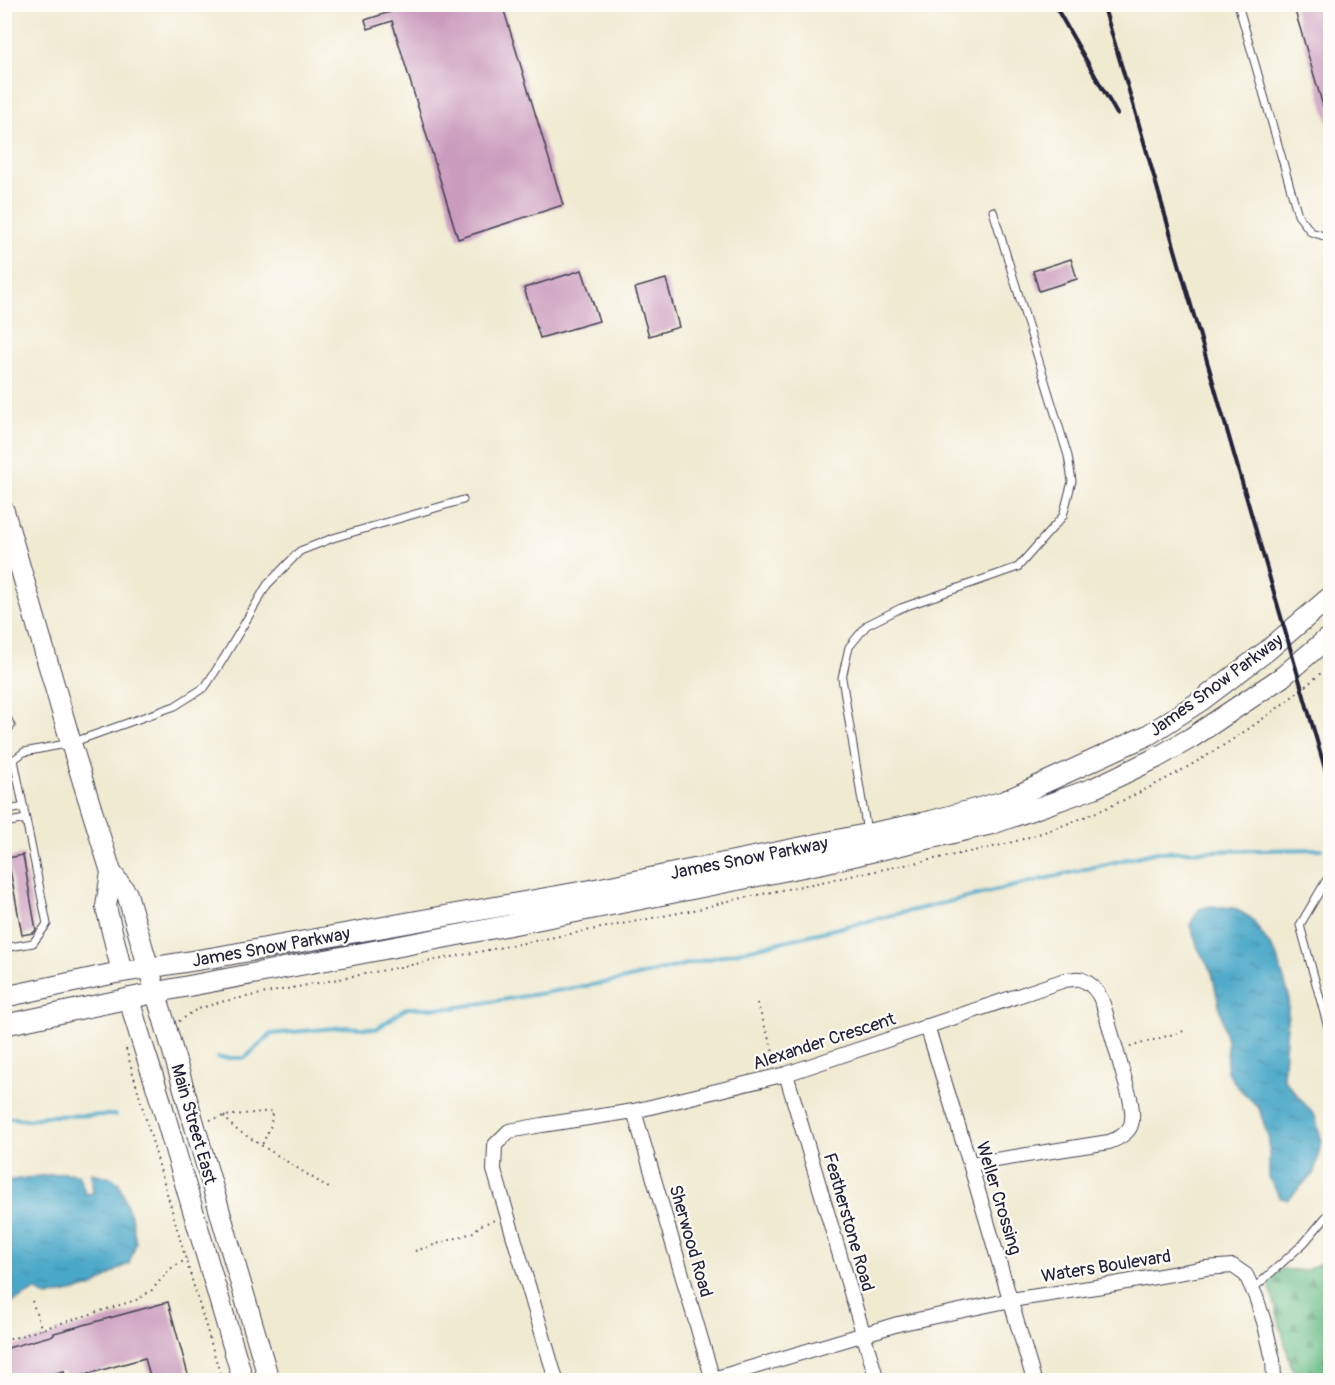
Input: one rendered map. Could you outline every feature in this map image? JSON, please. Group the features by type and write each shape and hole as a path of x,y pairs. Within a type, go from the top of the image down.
{"main road":[{"name":"Main Street East","path":"4,511 111,872 127,894 269,1380"},
{"name":"James Snow Parkway","path":"4,997 117,973 591,890 931,821 1005,801 1148,735 1211,693 1268,650 1330,597"},
{"name":"James Snow Parkway","path":"4,1025 156,993 823,863 992,824 1094,788 1156,758 1191,738 1282,677 1330,636"},
{"name":"Main Street East","path":"111,872 106,906 117,973"},
{"name":"Main Street East","path":"129,999 243,1380"}],"street":[{"name":"Alexander Crescent","path":"556,1380 494,1170 495,1145 509,1131 634,1111 786,1074 1065,980 1080,980 1094,987 1099,994 1130,1098 1132,1122 1130,1128 1125,1134 1109,1142 970,1164"},
{"name":"Weller Crossing","path":"927,1026 1034,1380"},
{"name":"Featherstone Road","path":"786,1074 877,1380"},
{"name":"Sherwood Road","path":"634,1111 712,1380"},
{"name":"Waters Boulevard","path":"712,1380 898,1324 1011,1300 1206,1268 1233,1266 1246,1275 1253,1288 1273,1360 1274,1378 1272,1380"}],"lane":[{"path":"1238,4 1298,215 1311,232 1330,238"},
{"path":"867,834 842,678 849,647 867,625 900,608 1018,567 1063,516 1072,481 1068,456 993,211"},
{"path":"4,767 24,752 71,743 175,706 205,687 267,585 300,551 333,538 463,501"},
{"path":"4,711 11,726 4,730"},
{"path":"4,948 33,943 47,924 14,760"},
{"path":"4,811 24,807"},
{"path":"4,823 26,819"},
{"path":"1327,879 1300,925 1330,1035"},
{"path":"1253,1288 1304,1243 1330,1212"}],"path":[{"path":"757,1003 773,1051 786,1074"},
{"path":"177,1021 190,1014"},
{"path":"1116,1052 1186,1030"},
{"path":"124,1043 222,1380"},
{"path":"210,1120 224,1116 272,1111 271,1125 261,1146"},
{"path":"224,1116 233,1128 332,1190"},
{"path":"415,1251 472,1233 481,1225 507,1216"},
{"path":"4,1341 136,1300 151,1291 170,1269 186,1260 207,1255"},
{"path":"32,1301 42,1330"}],"green space":[{"path":"1330,1258 1330,1380 1295,1380 1268,1280 1282,1269 1305,1271"}],"water":[{"path":"1211,906 1234,908 1251,918 1276,954 1289,996 1283,1078 1315,1116 1322,1141 1314,1173 1288,1199 1280,1198 1269,1177 1269,1140 1259,1108 1236,1085 1227,1071 1227,1041 1212,973 1198,948 1190,925 1199,909"},
{"path":"63,1173 78,1174 86,1194 93,1193 91,1173 110,1177 119,1183 132,1220 136,1243 129,1264 88,1288 47,1297 35,1290 5,1307 5,1181"}],"building":[{"path":"415,4 502,4 563,205 458,239 392,21 368,29 365,20"},
{"path":"1293,4 1330,4 1330,123 1328,123"},
{"path":"1071,259 1077,279 1039,291 1033,271"},
{"path":"582,270 599,321 540,338 524,288"},
{"path":"666,279 679,327 649,336 635,288"},
{"path":"23,855 36,930 33,933 22,935 8,858"},
{"path":"168,1302 189,1378 151,1380 145,1358 66,1380 64,1371 30,1380 4,1380 4,1349"}],"waterway":[{"path":"217,1058 245,1058 271,1034 345,1027 376,1029 407,1008 453,1008 621,980 1157,852 1321,849"},
{"path":"4,1117 30,1120 45,1116 116,1115"}],"railway":[{"path":"1054,4 1117,114"},
{"path":"1103,4 1330,786"}]}
